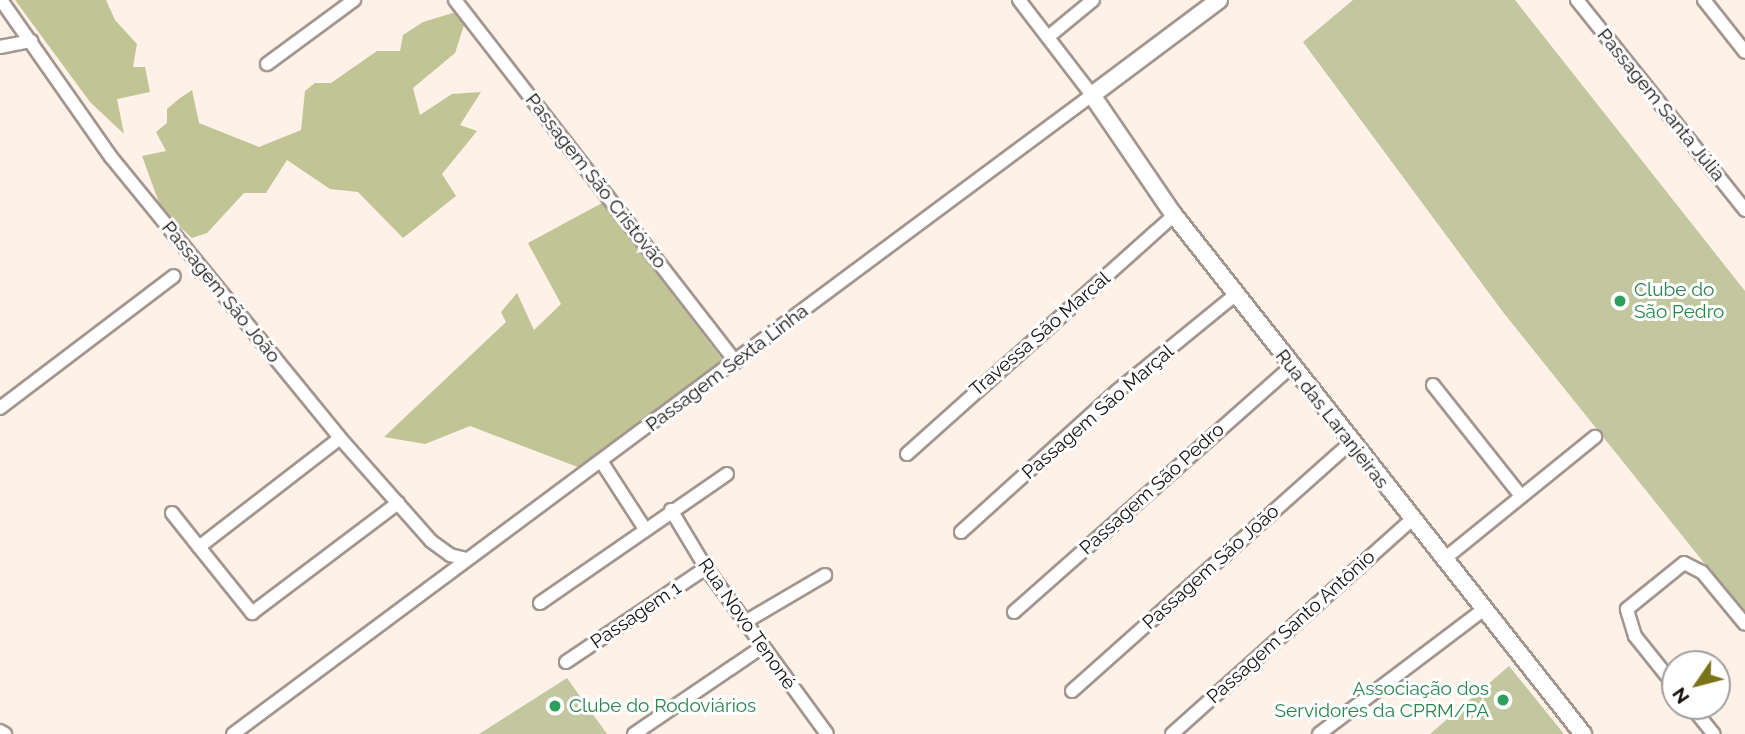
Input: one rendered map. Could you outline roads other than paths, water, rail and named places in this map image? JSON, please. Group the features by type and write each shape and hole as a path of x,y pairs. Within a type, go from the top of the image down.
{"street":[{"name":"Passagem São João","path":"1,0 111,157 340,438 431,541 450,555 466,559"},
{"path":"267,64 354,0"},
{"name":"Passagem São Cristóvão","path":"455,0 736,362"},
{"path":"1019,0 1092,95"},
{"path":"1048,37 1093,0"},
{"name":"Passagem Sexta Linha","path":"233,734 1219,0"},
{"name":"Passagem Santa Júlia","path":"1577,0 1745,210"},
{"path":"1704,0 1745,52"},
{"path":"0,47 31,41"},
{"name":"Rua das Laranjeiras","path":"1092,95 1174,215 1350,443 1583,734"},
{"name":"Travessa São Marcal","path":"907,454 1174,215"},
{"path":"0,408 174,276"},
{"name":"Passagem São Marçal","path":"961,532 1116,392 1237,294"},
{"name":"Passagem São Pedro","path":"1014,612 1291,367"},
{"path":"1433,385 1521,496"},
{"path":"1443,560 1595,437"},
{"path":"199,547 340,438"},
{"name":"Passagem São João","path":"1072,691 1350,443"},
{"path":"601,461 645,529"},
{"path":"540,603 671,510 727,474"},
{"path":"173,513 252,613 398,503"},
{"name":"Rua Novo Tenoné","path":"671,510 706,568 821,732"},
{"name":"Passagem Santo Antônio","path":"1172,734 1411,520"},
{"path":"1661,669 1634,636 1625,614 1684,563 1702,572 1745,624"},
{"name":"Passagem 1","path":"566,662 706,568"},
{"path":"745,622 825,575"},
{"path":"1319,734 1483,610"},
{"path":"634,734 762,647"},
{"path":"1702,720 1714,734"},
{"path":"0,731 5,734"}],"place":[{"name":"Clube do São Pedro","path":"1620,301"},
{"name":"Associação dos Servidores da CPRM/PA","path":"1503,700"},
{"name":"Clube do Rodoviários","path":"555,706"}]}
